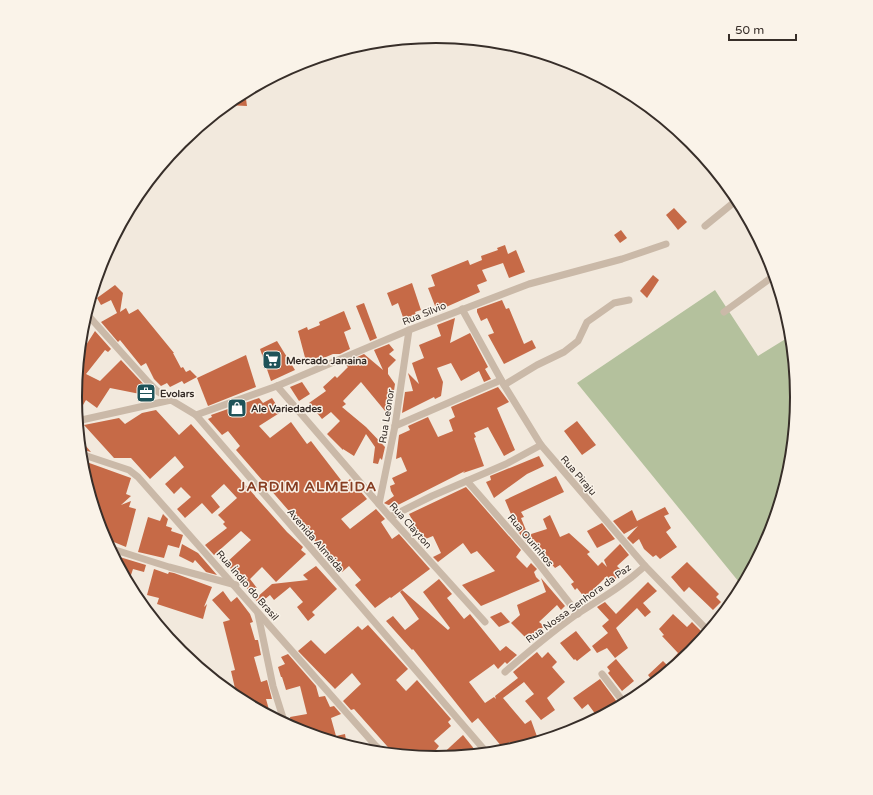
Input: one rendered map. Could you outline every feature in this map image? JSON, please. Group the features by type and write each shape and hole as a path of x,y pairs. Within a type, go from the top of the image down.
{"street":[{"path":"705,226 733,203"},
{"name":"Rua Silvio","path":"196,415 277,386 409,330 530,284 622,259 666,244"},
{"path":"724,312 770,279"},
{"path":"395,426 502,382 564,352 578,341 583,327 587,322 614,303 629,300"},
{"name":"Rua Piraju","path":"462,309 502,382 541,446 645,566 705,628"},
{"path":"91,319 148,382 157,391 171,400"},
{"name":"Rua Leonor","path":"379,504 395,426 409,330"},
{"name":"Rua Clayton","path":"277,386 390,517 485,622"},
{"path":"83,419 171,400"},
{"name":"Avenida Almeida","path":"171,400 196,415 484,749"},
{"path":"390,517 432,496 506,464 541,446"},
{"name":"Rua Índio do Brasil","path":"87,456 129,470 138,477 377,747"},
{"name":"Rua Ourinhos","path":"467,481 535,559 578,614"},
{"path":"117,551 236,586"},
{"name":"Rua Nossa Senhora da Paz","path":"505,672 538,643 578,614 614,591 645,566"},
{"path":"258,613 273,686 283,716"},
{"path":"602,674 622,700"}],"green space":[{"path":"715,290 758,356 786,339 791,398 788,444 784,467 779,489 764,533 739,582 577,383"}],"building":[{"path":"246,99 247,106 236,105"},
{"path":"674,208 687,222 678,230 666,215"},
{"path":"621,230 627,238 620,243 614,235"},
{"path":"505,245 508,254 516,250 525,272 509,278 503,263 482,270 487,281 477,285 480,292 437,311 428,288 435,286 431,275 468,260 470,265 482,260 481,256 498,250 497,248"},
{"path":"653,275 659,280 647,298 640,291"},
{"path":"412,283 421,310 415,312 418,318 405,323 398,303 392,306 387,293"},
{"path":"115,285 123,293 120,312 126,308 129,314 138,309 174,353 181,368 183,367 186,372 190,370 197,377 184,384 182,381 170,387 167,383 161,386 154,379 146,363 141,366 120,340 118,342 101,322 117,313 111,300 101,305 97,298"},
{"path":"502,300 506,309 509,308 524,344 532,340 536,348 504,364 488,335 494,333 487,318 481,321 477,312 477,309"},
{"path":"364,303 377,338 370,341 356,306"},
{"path":"344,311 351,329 344,332 350,349 340,354 333,354 307,365 298,331 307,327 308,330 320,325 319,322"},
{"path":"455,318 450,343 470,333 488,367 485,369 491,379 484,382 479,371 461,381 451,363 437,368 443,382 441,396 435,399 434,397 402,413 405,392 413,391 408,373 419,384 412,363 424,358 419,345 441,336 437,325"},
{"path":"95,331 111,349 108,352 105,350 86,374 100,381 121,360 149,390 150,396 110,388 97,408 86,400 82,405 83,374 86,345"},
{"path":"277,341 295,370 271,381 260,349"},
{"path":"389,344 394,350 389,354 396,360 388,368 388,374 395,384 390,417 361,382 343,401 346,404 342,407 366,427 385,447 382,460 380,458 378,464 373,463 375,447 366,434 354,456 343,450 327,434 340,421 331,412 322,419 309,403 326,391 323,387 335,376 337,378 348,367 344,363 364,354 383,370 374,350"},
{"path":"246,355 256,387 208,406 197,378"},
{"path":"302,382 310,394 299,401 290,387"},
{"path":"498,387 509,402 497,408 515,450 504,456 488,427 474,433 476,437 474,438 484,466 463,473 465,471 394,507 384,503 394,496 390,486 395,484 392,478 407,471 401,457 396,459 399,435 410,430 408,426 428,417 438,437 453,431 449,420 455,417 451,407"},
{"path":"259,398 263,403 272,398 281,412 259,426 270,438 291,422 307,444 311,441 344,484 350,479 367,499 341,519 350,529 376,509 385,519 381,522 392,539 399,534 430,569 375,608 355,585 361,580 349,566 342,572 236,450 240,446 228,431 222,435 208,419 212,417 211,415"},
{"path":"156,410 179,435 191,424 287,532 303,547 301,550 306,554 276,582 262,567 250,579 257,588 250,592 226,563 251,540 241,531 214,555 205,545 227,528 223,524 225,522 218,515 237,498 224,484 211,496 220,507 212,514 202,503 185,518 177,509 191,497 181,487 174,494 165,484 184,467 175,456 150,479 131,458 114,458 84,425 119,418 125,424 142,413"},
{"path":"577,421 596,445 582,455 564,431"},
{"path":"85,445 91,452 86,451"},
{"path":"539,456 544,466 527,474 494,498 486,482 491,480 490,476"},
{"path":"88,463 131,478 126,494 131,496 121,505 131,501 129,507 136,509 126,547 113,542 109,533 94,489"},
{"path":"556,476 564,492 521,512 524,517 521,518 528,535 547,529 543,519 550,515 560,537 569,533 590,552 587,554 598,566 602,562 607,567 604,560 620,544 629,555 617,566 623,572 612,582 607,576 585,598 577,588 575,590 571,584 574,582 560,565 555,568 547,559 544,562 540,557 542,555 532,542 528,540 527,542 519,533 505,500"},
{"path":"466,487 521,550 516,557 527,568 531,563 537,569 534,572 540,581 481,606 462,585 495,571 477,551 471,554 463,543 438,562 433,557 441,553 433,536 423,540 409,514"},
{"path":"665,507 669,514 664,516 671,528 666,532 677,547 660,559 656,555 653,557 644,549 639,539 633,544 627,538 638,526 624,534 613,521 632,510 637,521"},
{"path":"163,514 168,519 166,526 172,528 171,531 183,535 179,548 168,545 164,558 138,552 148,517 160,521"},
{"path":"602,523 615,539 597,548 587,531"},
{"path":"182,544 198,553 217,575 206,572 195,560 193,563 179,556"},
{"path":"121,557 146,565 144,572 133,569 130,577"},
{"path":"687,562 719,594 716,597 721,602 713,610 689,587 684,592 671,577"},
{"path":"316,566 337,589 312,612 315,615 308,621 297,607 303,602 290,587 274,600 270,595 259,604 255,599 272,584 308,580 303,575"},
{"path":"154,569 168,574 169,572 174,573 212,587 204,607 207,604 203,619 157,604 159,598 147,595"},
{"path":"541,578 565,606 561,610 557,605 539,622 544,626 530,642 511,623 520,615 517,605 546,592"},
{"path":"439,579 452,594 447,598 464,619 470,614 500,651 506,646 517,655 507,664 505,662 498,669 494,664 469,682 485,703 494,697 496,699 495,696 518,678 513,672 537,652 542,658 548,652 557,662 552,667 565,682 547,698 555,710 541,720 525,701 534,694 524,682 503,698 525,724 531,720 537,737 510,744 510,742 501,746 478,718 472,723 413,649 412,650 386,621 393,616 405,630 419,619 400,592 402,590 448,630 450,628 423,592"},
{"path":"648,582 657,591 643,603 651,612 645,617 637,608 616,628 628,648 615,658 607,648 597,653 592,646 608,633 602,626 609,620 597,607 605,602 616,614"},
{"path":"223,591 231,602 237,597 250,614 253,622 250,623 255,640 258,640 261,655 254,657 261,682 267,680 272,699 266,699 269,710 259,705 235,689 231,671 235,670 223,622 230,620 212,600"},
{"path":"501,612 510,622 499,627 490,617"},
{"path":"673,614 687,627 692,622 702,632 670,664 651,679 648,675 663,661 667,665 678,653 662,636 664,635 659,629"},
{"path":"368,625 408,669 396,680 406,691 417,680 451,719 448,722 451,726 434,741 439,746 435,752 390,749 354,709 351,710 343,701 361,684 352,673 335,689 298,651 311,640 325,654 358,626 362,630"},
{"path":"576,631 591,650 577,661 575,659 574,660 560,643"},
{"path":"288,654 316,686 319,697 325,696 330,707 334,706 341,714 331,718 336,736 345,734 346,740 291,720 290,717 307,714 300,686 286,690 278,667 285,664 281,657"},
{"path":"616,659 634,681 622,691 608,673 610,671 607,667"},
{"path":"600,679 617,702 595,714 588,704 582,709 573,698"},
{"path":"463,735 475,750 460,751 445,752"}],"place":[{"name":"Mercado Janaina","path":"272,360"},
{"name":"Evolars","path":"146,393"},
{"name":"Ale Variedades","path":"237,408"}],"district":[{"name":"JARDIM ALMEIDA","path":"308,486"}]}
